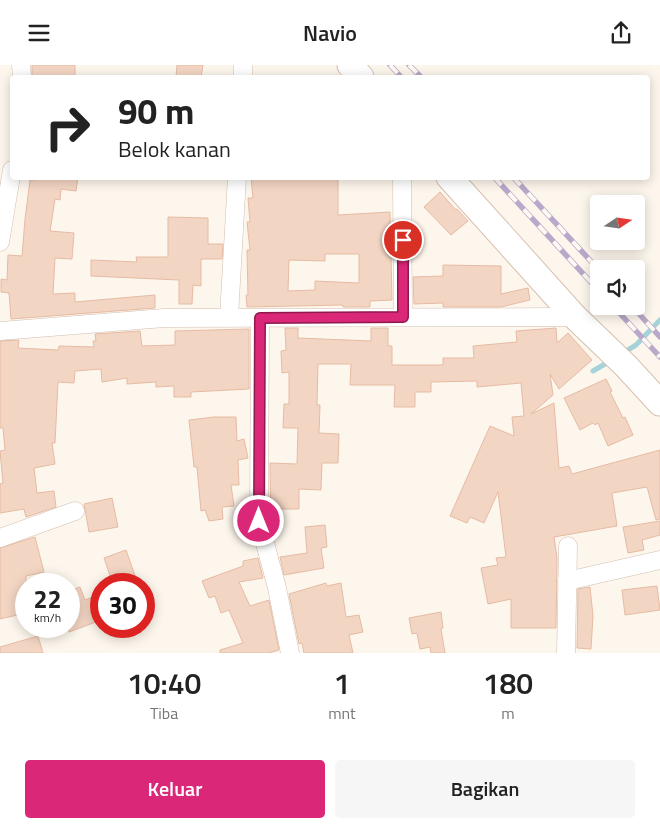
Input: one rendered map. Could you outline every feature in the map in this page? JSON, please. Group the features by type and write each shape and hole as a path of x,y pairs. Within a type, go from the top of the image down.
{"main road":[{"path":"350,65 358,75"},
{"path":"452,180 575,317 617,357 660,403"}],"street":[{"path":"0,237 10,180"},
{"path":"229,317 237,180"},
{"path":"402,180 403,317"},
{"path":"0,331 164,318 575,317"},
{"path":"260,318 259,521 278,588 290,653"},
{"path":"0,538 75,511"},
{"path":"566,653 568,546"},
{"path":"567,581 660,560"}],"building":[{"path":"32,65 75,65 75,75 32,75"},
{"path":"177,65 203,65 201,75 176,75"},
{"path":"30,180 78,180 76,191 61,189 60,200 55,199 50,231 74,233 72,259 55,258 53,294 75,293 75,302 155,295 155,308 11,319 9,293 1,292 1,279 7,280 8,255 22,256"},
{"path":"251,180 338,180 338,215 390,212 392,300 370,301 370,307 343,307 343,305 247,307 247,250 250,250 247,222 250,222 248,198 253,198","holes":["325,254 359,254 359,283 315,281 315,290 288,291 289,260 325,261"]},
{"path":"440,192 468,221 451,235 424,207"},
{"path":"168,217 208,218 208,244 223,244 222,259 201,259 201,286 193,285 192,304 179,304 179,280 91,276 91,260 137,262 136,257 168,257"},
{"path":"443,265 501,266 501,294 528,288 530,300 501,307 443,307 443,303 414,304 413,277 443,276"},
{"path":"285,328 298,328 298,338 371,341 371,328 388,328 388,346 392,346 392,365 443,365 443,358 474,358 473,346 517,342 516,331 556,328 557,343 568,333 592,360 559,389 550,374 553,395 531,414 554,403 559,468 569,466 572,474 660,450 660,519 656,520 647,487 612,493 617,526 554,537 557,558 556,628 511,628 511,599 488,604 481,568 498,565 496,558 506,557 498,492 484,523 470,517 467,523 450,516 490,426 514,436 512,417 524,416 521,383 477,387 477,381 431,382 431,392 415,392 415,407 394,407 395,385 350,385 351,364 318,364 317,405 320,405 319,433 339,434 338,463 322,463 321,490 299,489 299,509 280,509 280,525 271,524 270,463 297,464 298,428 283,428 284,404 289,404 289,372 282,373 281,351 286,350"},
{"path":"249,329 249,389 191,392 191,397 174,397 174,386 156,387 156,382 127,384 127,378 102,382 101,369 75,371 74,383 58,382 55,443 52,443 55,464 34,468 37,493 54,491 56,507 26,517 24,509 0,513 0,484 3,483 0,451 5,450 3,428 0,428 0,341 19,340 18,348 58,350 59,346 94,347 93,341 96,341 95,334 140,331 142,346 175,345 175,331"},
{"path":"606,379 612,391 610,392 633,435 608,446 598,423 595,425 593,423 580,430 564,398"},
{"path":"236,417 237,441 244,439 248,458 238,460 239,485 231,485 234,506 222,507 223,519 209,521 205,510 201,511 197,467 194,467 189,420"},
{"path":"112,498 118,527 89,532 84,504"},
{"path":"660,521 660,535 642,540 644,550 628,553 623,527"},
{"path":"325,525 327,547 321,548 324,568 284,575 280,557 307,553 305,527"},
{"path":"35,537 44,572 15,573 15,616 0,619 0,548"},
{"path":"126,550 134,573 109,573 104,558"},
{"path":"258,558 263,578 239,582 250,606 269,600 279,650 269,653 220,653 220,650 243,643 229,610 221,613 215,596 209,598 202,581 243,566 243,561"},
{"path":"326,583 327,586 341,583 346,617 359,615 363,632 349,635 353,653 304,653 302,643 299,644 289,594"},
{"path":"657,586 660,610 625,615 622,590"},
{"path":"80,587 85,600 90,598 90,624 80,628"},
{"path":"590,587 593,616 591,649 577,648 578,589"},
{"path":"441,612 443,628 441,629 445,653 431,653 430,647 420,649 417,633 412,634 409,618"},
{"path":"31,638 39,638 43,653 0,653 0,647"}],"waterway":[{"path":"623,353 636,345 660,320"},
{"path":"593,371 610,361"}],"railway":[{"path":"390,65 399,75"},
{"path":"409,65 419,75"},
{"path":"497,180 590,281"},
{"path":"516,180 590,260"},
{"path":"621,315 660,357"},
{"path":"640,315 660,337"}],"route":[{"path":"259,521 260,318 403,317 403,240"}]}
